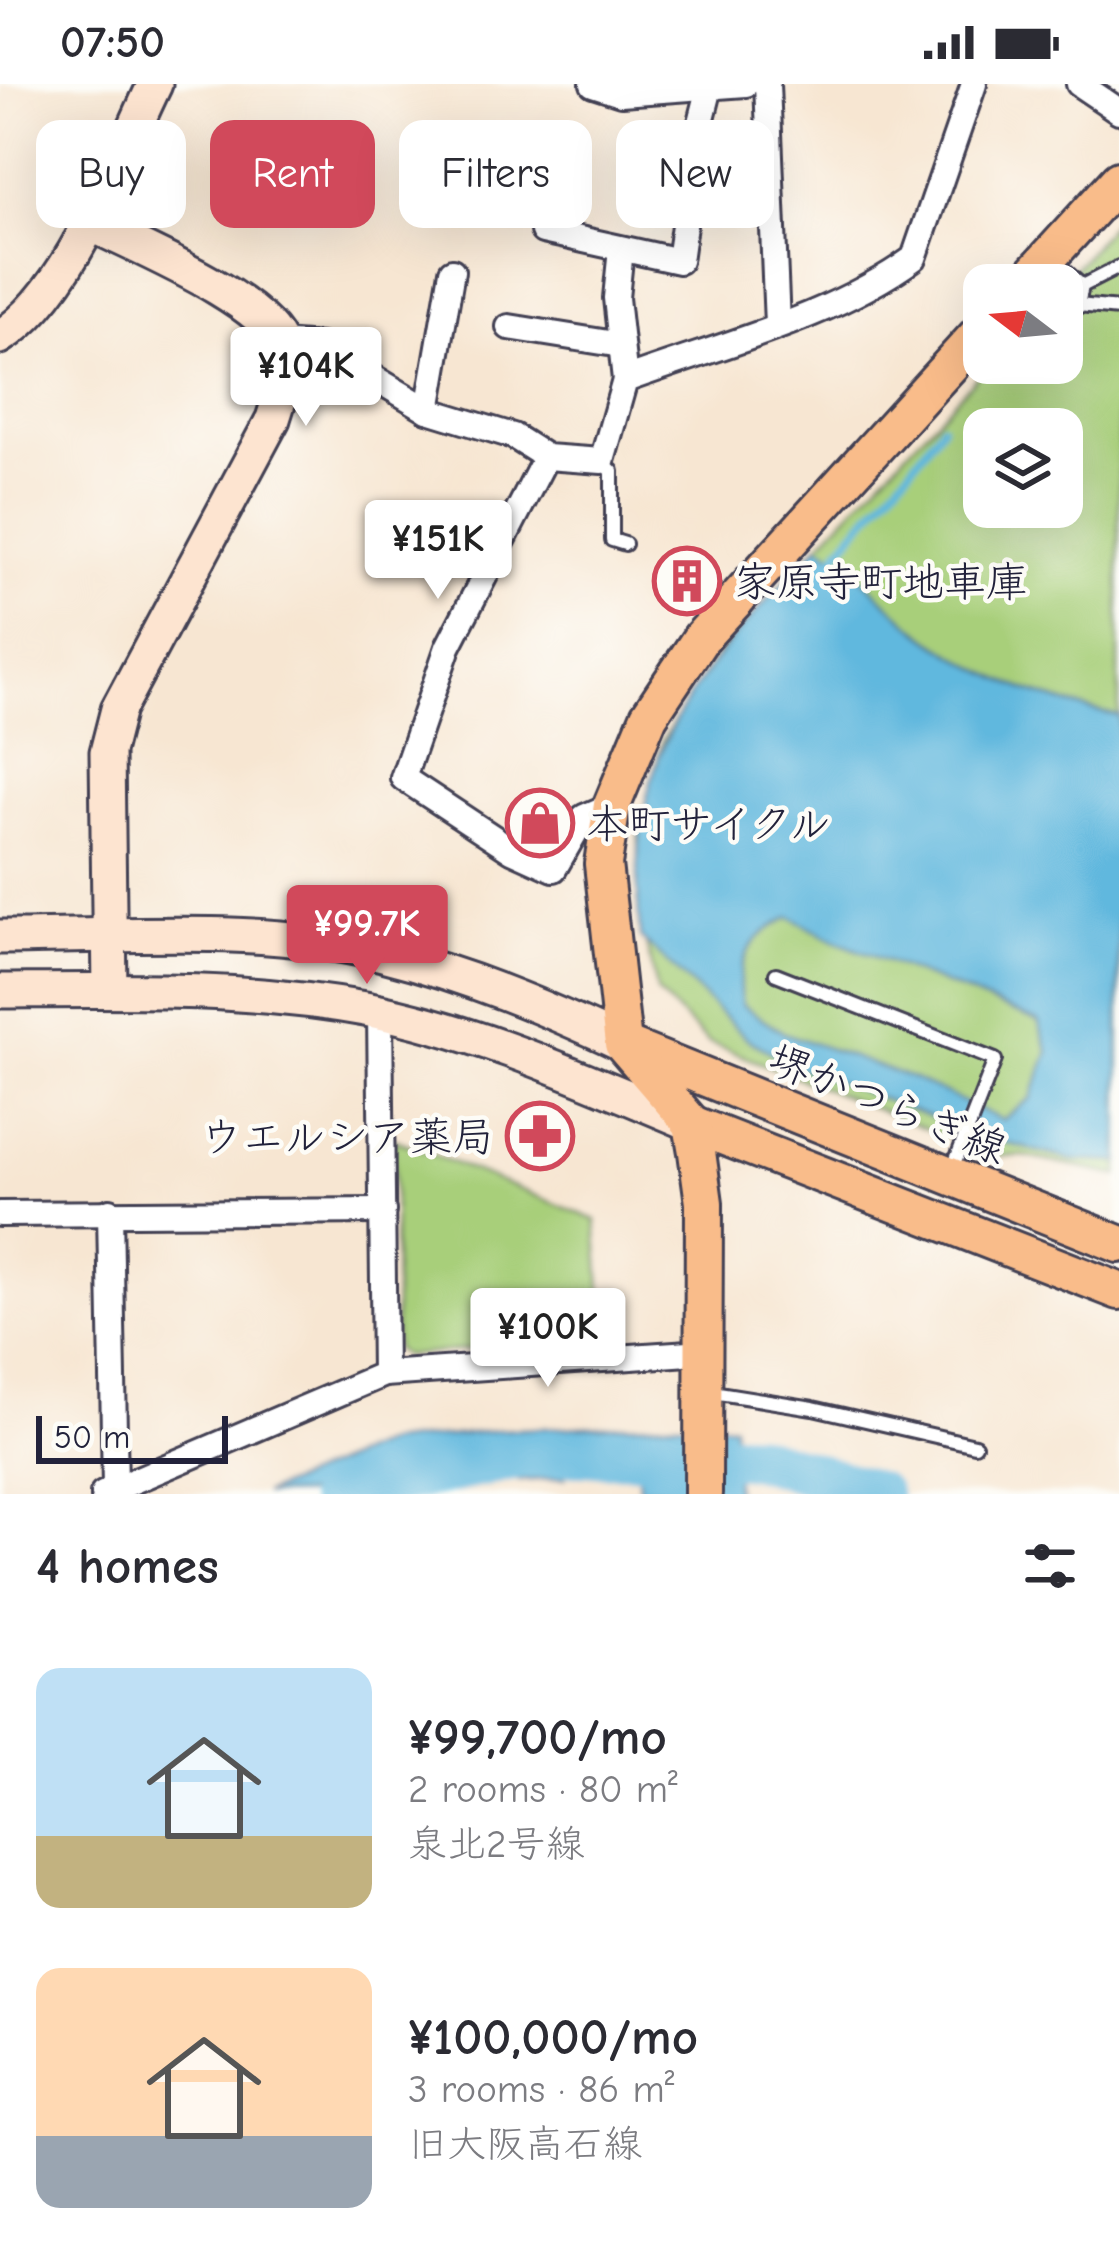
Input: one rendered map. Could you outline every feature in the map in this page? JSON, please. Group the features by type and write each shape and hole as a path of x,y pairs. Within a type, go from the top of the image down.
{"main road":[{"path":"1041,264 1119,179"},
{"path":"963,351 701,638 649,716 612,806 603,864 623,1044 692,1124 1119,1291"},
{"name":"堺かつらぎ線","path":"623,1044 956,1161 1119,1244"},
{"path":"692,1124 704,1203 703,1494"}],"street":[{"path":"137,120 155,84"},
{"path":"592,84 620,93 746,84"},
{"path":"767,84 777,325"},
{"path":"625,380 777,325 890,275 914,258 974,84"},
{"path":"1079,84 1119,111"},
{"path":"543,231 680,261 695,146 710,87"},
{"path":"0,337 18,326 60,272 84,228"},
{"path":"98,228 254,310 280,343 286,378 273,418 118,709 106,752 110,990"},
{"path":"280,343 321,346 428,410 513,436 546,457 602,461 625,380 616,298 621,249"},
{"path":"428,410 452,271"},
{"path":"509,327 621,345"},
{"path":"546,457 448,647 403,778 512,850 554,869 584,818 612,806"},
{"path":"0,937 270,940 381,954 533,1002 623,1044"},
{"path":"0,991 194,989 380,1013 510,1049 692,1124"},
{"path":"380,1013 384,1374"},
{"path":"110,1211 109,1491 384,1374 704,1352"},
{"path":"0,1214 383,1211"}],"lane":[{"path":"1048,256 1057,264"},
{"path":"1083,285 1119,267"},
{"path":"1083,305 1119,309"},
{"path":"602,461 613,471 612,540 625,544"},
{"path":"776,974 995,1060 956,1161"},
{"path":"704,1397 813,1408 975,1445"}],"green space":[{"path":"1119,215 1119,1176 1023,1156 995,1156 708,1042 657,993 644,935 638,830 663,739 719,651 970,384 1083,384 1083,264 1078,264"},
{"path":"394,1139 596,1220 605,1343 537,1343 404,1356 395,1349"}],"water":[{"path":"819,545 917,629 964,661 1038,694 1119,716 1119,1162 1073,1160 990,1139 802,1069 750,1041 640,937 638,870 644,813 657,763 677,718 736,634","holes":["790,917 834,941 1038,1021 1049,1052 1031,1098 1002,1120 914,1079 784,1033 742,1005 743,963 764,933"]},
{"path":"671,1422 733,1425 735,1494 639,1488 637,1453 631,1445 625,1450 569,1449 559,1456 565,1478 519,1481 512,1457 492,1461 483,1485 419,1494 263,1494 387,1443 499,1430"}],"waterway":[{"path":"836,555 942,425"},
{"path":"330,1494 542,1453 755,1456 878,1494"}],"place":[{"name":"家原寺町地車庫","path":"687,581"},
{"name":"本町サイクル","path":"540,823"},
{"name":"ウエルシア薬局","path":"540,1136"}]}
